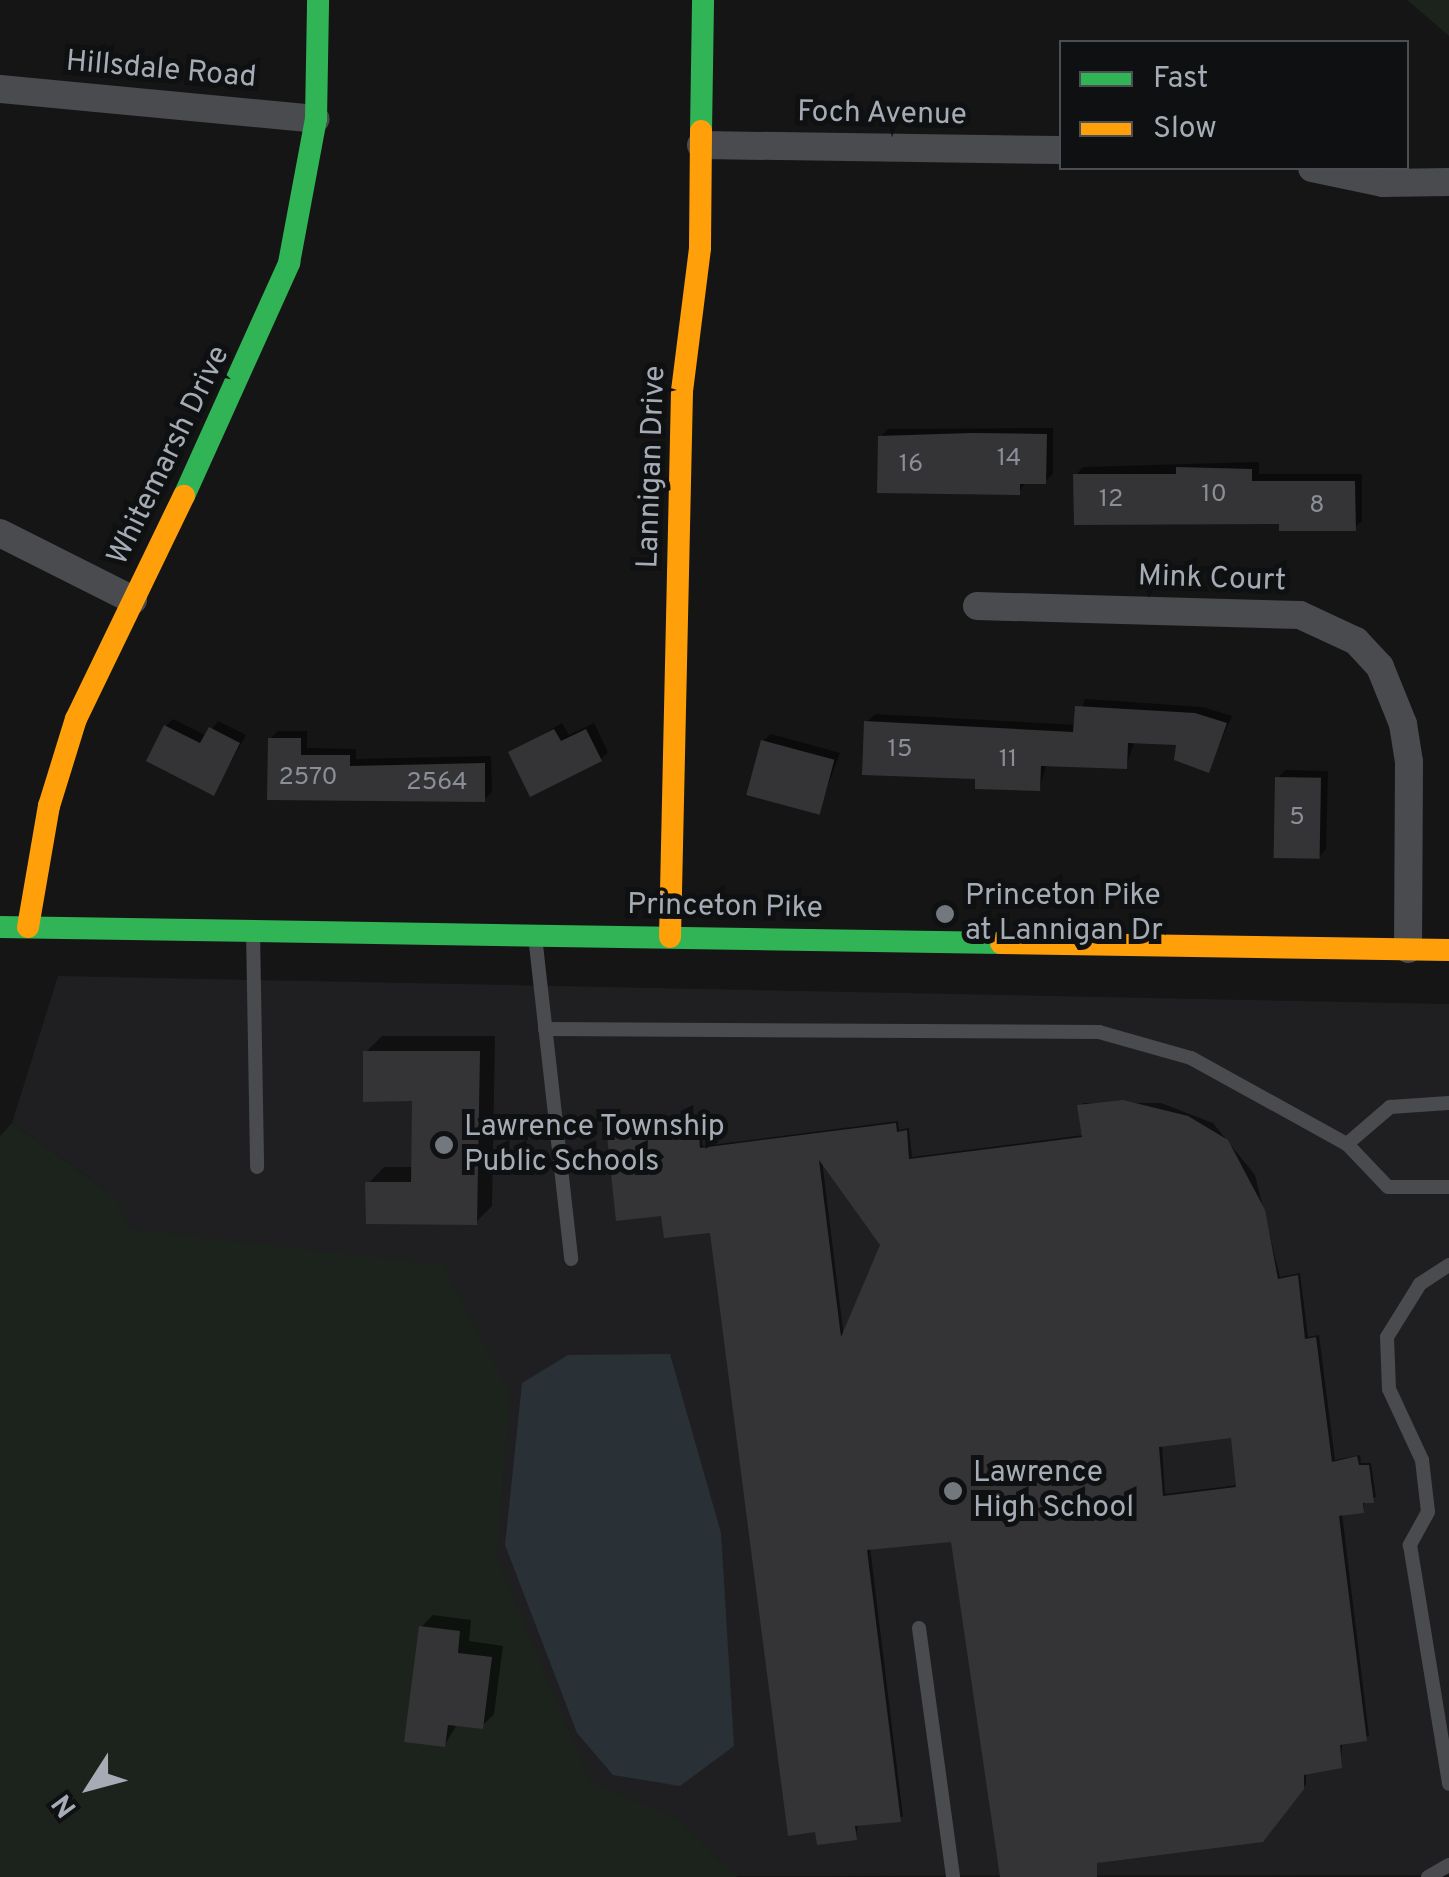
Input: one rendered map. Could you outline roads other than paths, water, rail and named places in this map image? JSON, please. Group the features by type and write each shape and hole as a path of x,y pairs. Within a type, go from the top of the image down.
{"street":[{"name":"Whitemarsh Drive","path":"28,927 67,743 266,326 306,198 316,119 318,0"},
{"name":"Lannigan Drive","path":"670,937 682,390 700,248 703,0"},
{"name":"Hillsdale Road","path":"0,88 316,119"},
{"name":"Foch Avenue","path":"702,145 1059,150"},
{"path":"1322,170 1384,183 1449,182"},
{"path":"0,533 134,600"},
{"name":"Mink Court","path":"977,606 1300,615 1356,641 1380,667 1404,724 1410,762 1408,949"},
{"name":"Princeton Pike","path":"0,927 1449,950"}],"lane":[{"path":"253,930 258,1167"},
{"path":"535,935 572,1258"},
{"path":"545,1028 1099,1032 1191,1058 1348,1144 1388,1187 1449,1186"},
{"path":"1348,1144 1390,1107 1449,1103"},
{"path":"1449,1265 1420,1284 1386,1338 1389,1390 1422,1460 1428,1512 1410,1544 1449,1784"},
{"path":"919,1628 954,1877"},
{"path":"1428,1877 1449,1865"}],"place":[{"name":"Princeton Pike at Lannigan Dr","path":"945,914"},
{"name":"Lawrence Township Public Schools","path":"444,1145"},
{"name":"Lawrence High School","path":"953,1491"}]}
